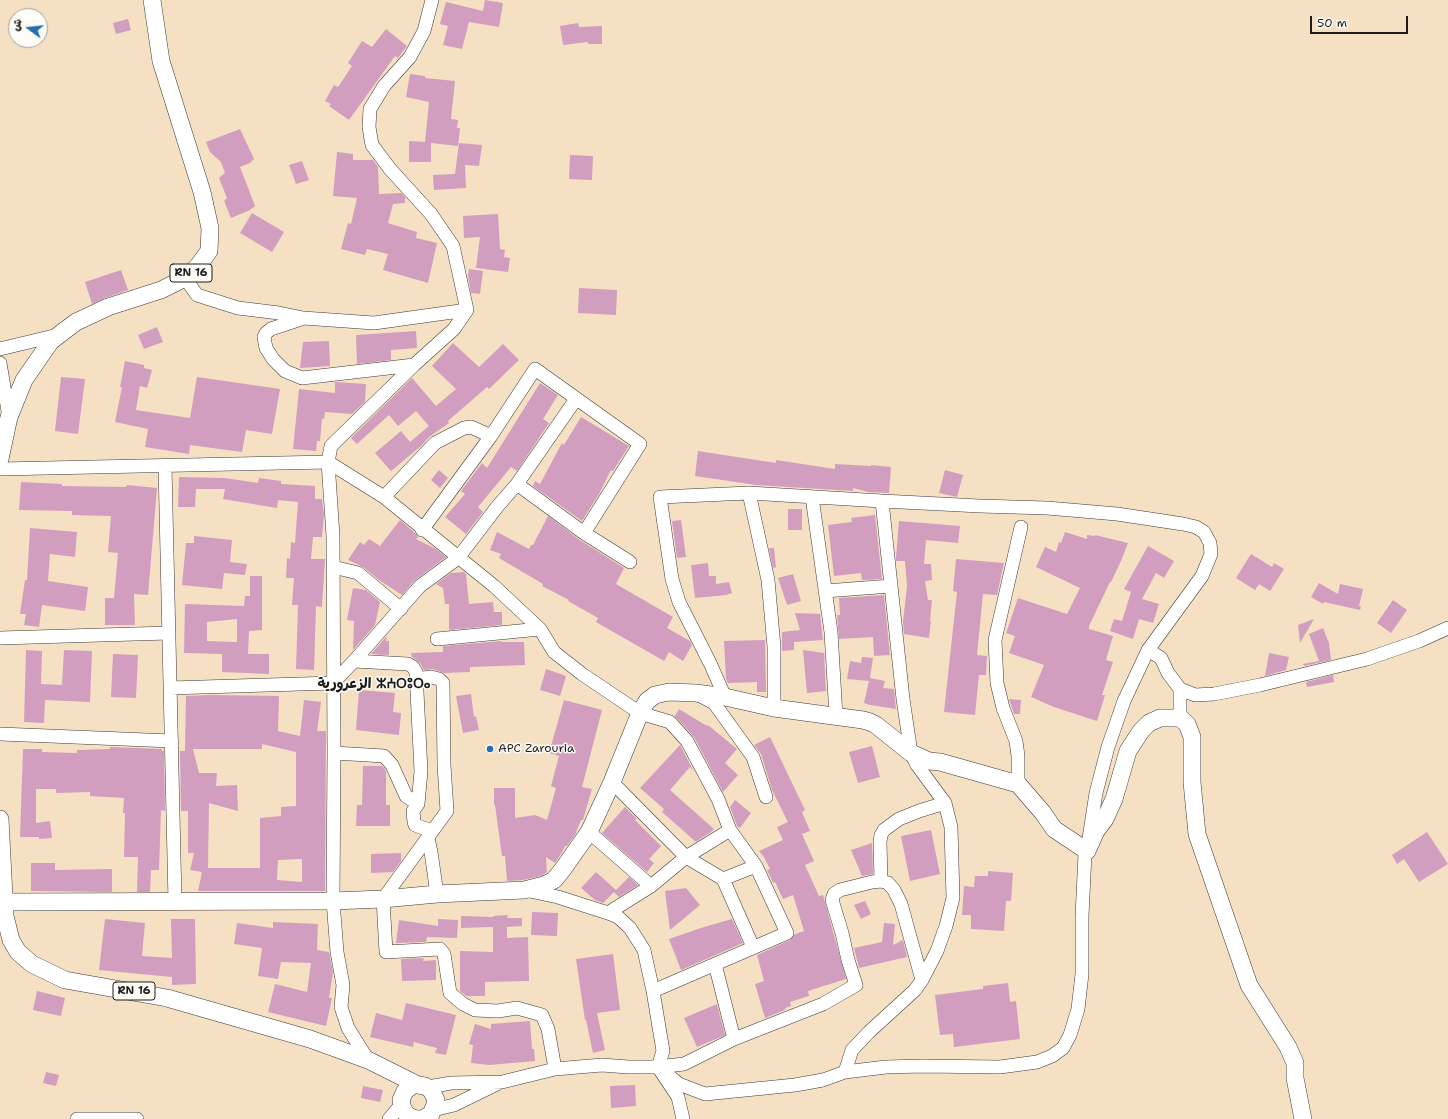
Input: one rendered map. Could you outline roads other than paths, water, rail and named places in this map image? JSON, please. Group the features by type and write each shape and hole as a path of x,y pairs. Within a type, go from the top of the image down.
{"main road":[{"name":"RN 16","path":"0,459 9,417 24,380 51,341 76,322 108,307 161,290 185,278 198,266 209,251 210,228 202,192 161,60 152,0"},
{"path":"2,902 333,901 524,890 544,885 554,880 589,832 612,782 640,713 647,701 655,695 669,692 725,698 774,708 870,722 911,753 929,761 940,762 1018,784 1043,813 1054,829 1087,851 1096,831 1105,819 1114,799 1128,751 1140,731 1149,723 1160,718 1180,718 1187,724 1192,738 1192,782 1197,834 1249,985 1288,1047 1295,1063 1295,1078 1303,1119"},
{"name":"RN 16","path":"0,818 2,902 5,916 11,940 18,952 32,964 65,980 167,998 310,1039 368,1060 383,1068 399,1082 415,1109"}],"street":[{"path":"368,1060 348,1028 341,1007 343,985 337,952 333,901 333,536 328,462 331,446 454,328 467,310 453,246 431,214 390,169 372,145 368,127 370,109 384,86 410,57 424,31 432,0"},
{"path":"185,278 197,295 238,308 279,313 303,318 374,323 467,310"},
{"path":"303,318 271,330 266,333 264,337 266,348 273,359 285,371 302,378 414,365"},
{"path":"0,349 58,335"},
{"path":"0,363 9,417"},
{"path":"422,530 491,436 535,369 640,444 584,533"},
{"path":"170,688 333,683 401,609 420,586 458,558 497,507 517,484 576,399"},
{"path":"384,497 435,443 464,428 471,427 491,436"},
{"path":"0,470 328,462 384,497 422,530 494,586 540,629 554,652 582,674 640,713 670,722 687,741 718,799 730,830 756,866 786,933 653,991"},
{"path":"164,466 175,901"},
{"path":"517,484 584,533 630,562"},
{"path":"749,493 768,580 774,647 774,708"},
{"path":"658,1066 679,1084 705,1094 795,1085 823,1080 845,1072 886,1067 1008,1066 1037,1062 1052,1056 1063,1048 1070,1035 1078,1009 1082,974 1085,854 1087,851 1096,793 1108,747 1124,701 1148,650 1202,576 1211,554 1210,543 1204,532 1196,527 1183,524 1117,514 1047,508 980,506 749,493 660,496 674,586 685,614 725,698"},
{"path":"812,497 831,632 836,716"},
{"path":"845,1072 852,1050 869,1032 915,990 922,980 937,951 946,926 953,898 951,827 945,803 917,765 911,753 903,699 882,501"},
{"path":"1018,784 1018,756 1016,741 1003,708 997,682 996,640 1021,527"},
{"path":"333,567 358,573 401,609"},
{"path":"825,591 891,586"},
{"path":"1148,650 1161,658 1168,673 1180,689 1195,695 1214,694 1260,685 1367,659 1419,641 1448,628"},
{"path":"437,639 540,629"},
{"path":"0,638 169,633"},
{"path":"354,661 408,664 413,667 416,672 421,771 418,804 413,811 415,825 430,835"},
{"path":"416,679 431,677 439,679 443,683 444,765 447,811 383,899 386,952 440,949 444,954 446,976 450,993 463,1004 475,1010 498,1011 517,1008 542,1015 548,1029 555,1069"},
{"path":"1180,689 1180,718"},
{"path":"696,694 714,703 753,756 766,797"},
{"path":"0,734 172,741"},
{"path":"334,753 384,756 392,766 406,796 418,804"},
{"path":"612,782 686,856 724,879 753,947"},
{"path":"881,881 880,842 881,835 884,830 899,819 945,803"},
{"path":"608,913 651,886 686,856 730,830"},
{"path":"589,832 651,886"},
{"path":"430,835 437,894"},
{"path":"724,879 756,866"},
{"path":"415,1109 454,1105 502,1082 555,1069 602,1065 628,1067 684,1064 734,1039 823,1004 856,985 832,900 834,894 851,886 881,881 888,883 894,890 901,904 922,980"},
{"path":"524,890 558,897 608,913 618,917 630,928 644,950 653,991 663,1051 658,1066"},
{"path":"715,964 734,1039"},
{"path":"658,1066 678,1097 683,1119"},
{"path":"389,1119 415,1109 451,1083 502,1082"},
{"path":"77,1119 137,1119"}],"place":[{"name":"APC Zarouria","path":"490,749"}],"district":[{"name":"الزعرورية ⵣⵄⵔⵓⵔⴰ","path":"374,684"}]}
